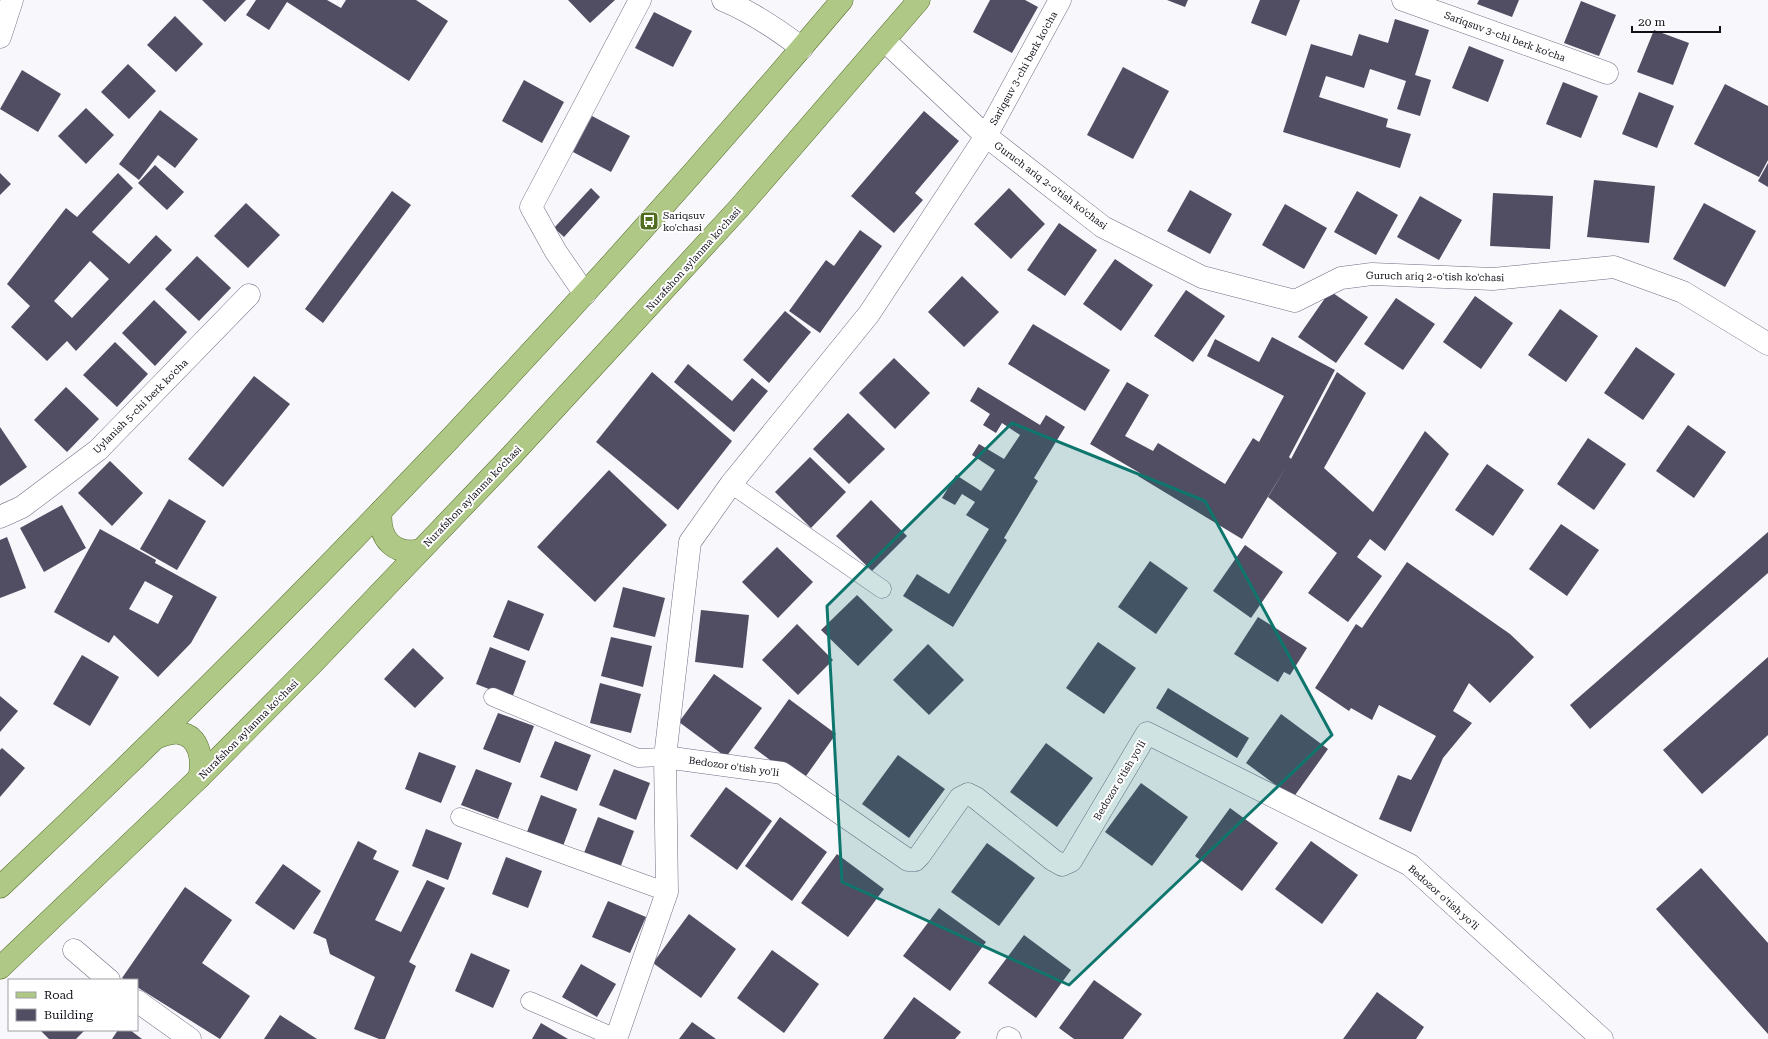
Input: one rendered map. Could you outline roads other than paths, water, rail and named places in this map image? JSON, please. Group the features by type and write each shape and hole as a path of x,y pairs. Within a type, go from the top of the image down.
{"main road":[{"path":"0,887 158,737 381,511 585,294 802,48 842,0"},
{"name":"Nurafshon aylanma ko'chasi","path":"0,968 199,778 315,662 630,328 740,207 919,0"},
{"path":"381,511 381,528 384,536 390,544 405,551 421,550"},
{"path":"158,737 180,733 194,742 202,758 199,778"}],"street":[{"path":"0,36 12,0"},
{"path":"585,294 556,252 531,207 640,0"},
{"path":"723,0 769,23 802,48"},
{"name":"Sariqsuv 3-chi berk ko'cha","path":"667,892 665,757 690,542 731,484 869,314 986,136 1060,0"},
{"name":"Sariqsuv 3-chi berk ko'cha","path":"1403,0 1607,73"},
{"name":"Guruch ariq 2-o'tish ko'chasi","path":"885,41 986,136 1103,226 1202,277 1295,301 1342,278 1372,274 1493,279 1614,267 1683,292 1768,344"},
{"name":"Uylanish 5-chi berk ko'cha","path":"0,517 22,507 98,450 249,295"},
{"name":"Bedozor o'tish yo'li","path":"665,757 782,773 908,860 915,860 920,855 960,798 968,794 976,798 1052,860 1062,865 1071,861 1147,733 1410,865 1602,1039"},
{"path":"616,1039 667,892"},
{"path":"74,950 108,979"},
{"path":"138,1002 190,1039"}],"lane":[{"path":"731,484 882,589"},
{"path":"493,697 638,758 665,757"},
{"path":"460,817 667,892"},
{"path":"530,1001 616,1039"}],"place":[{"name":"Sariqsuv ko'chasi","path":"649,221"}]}
